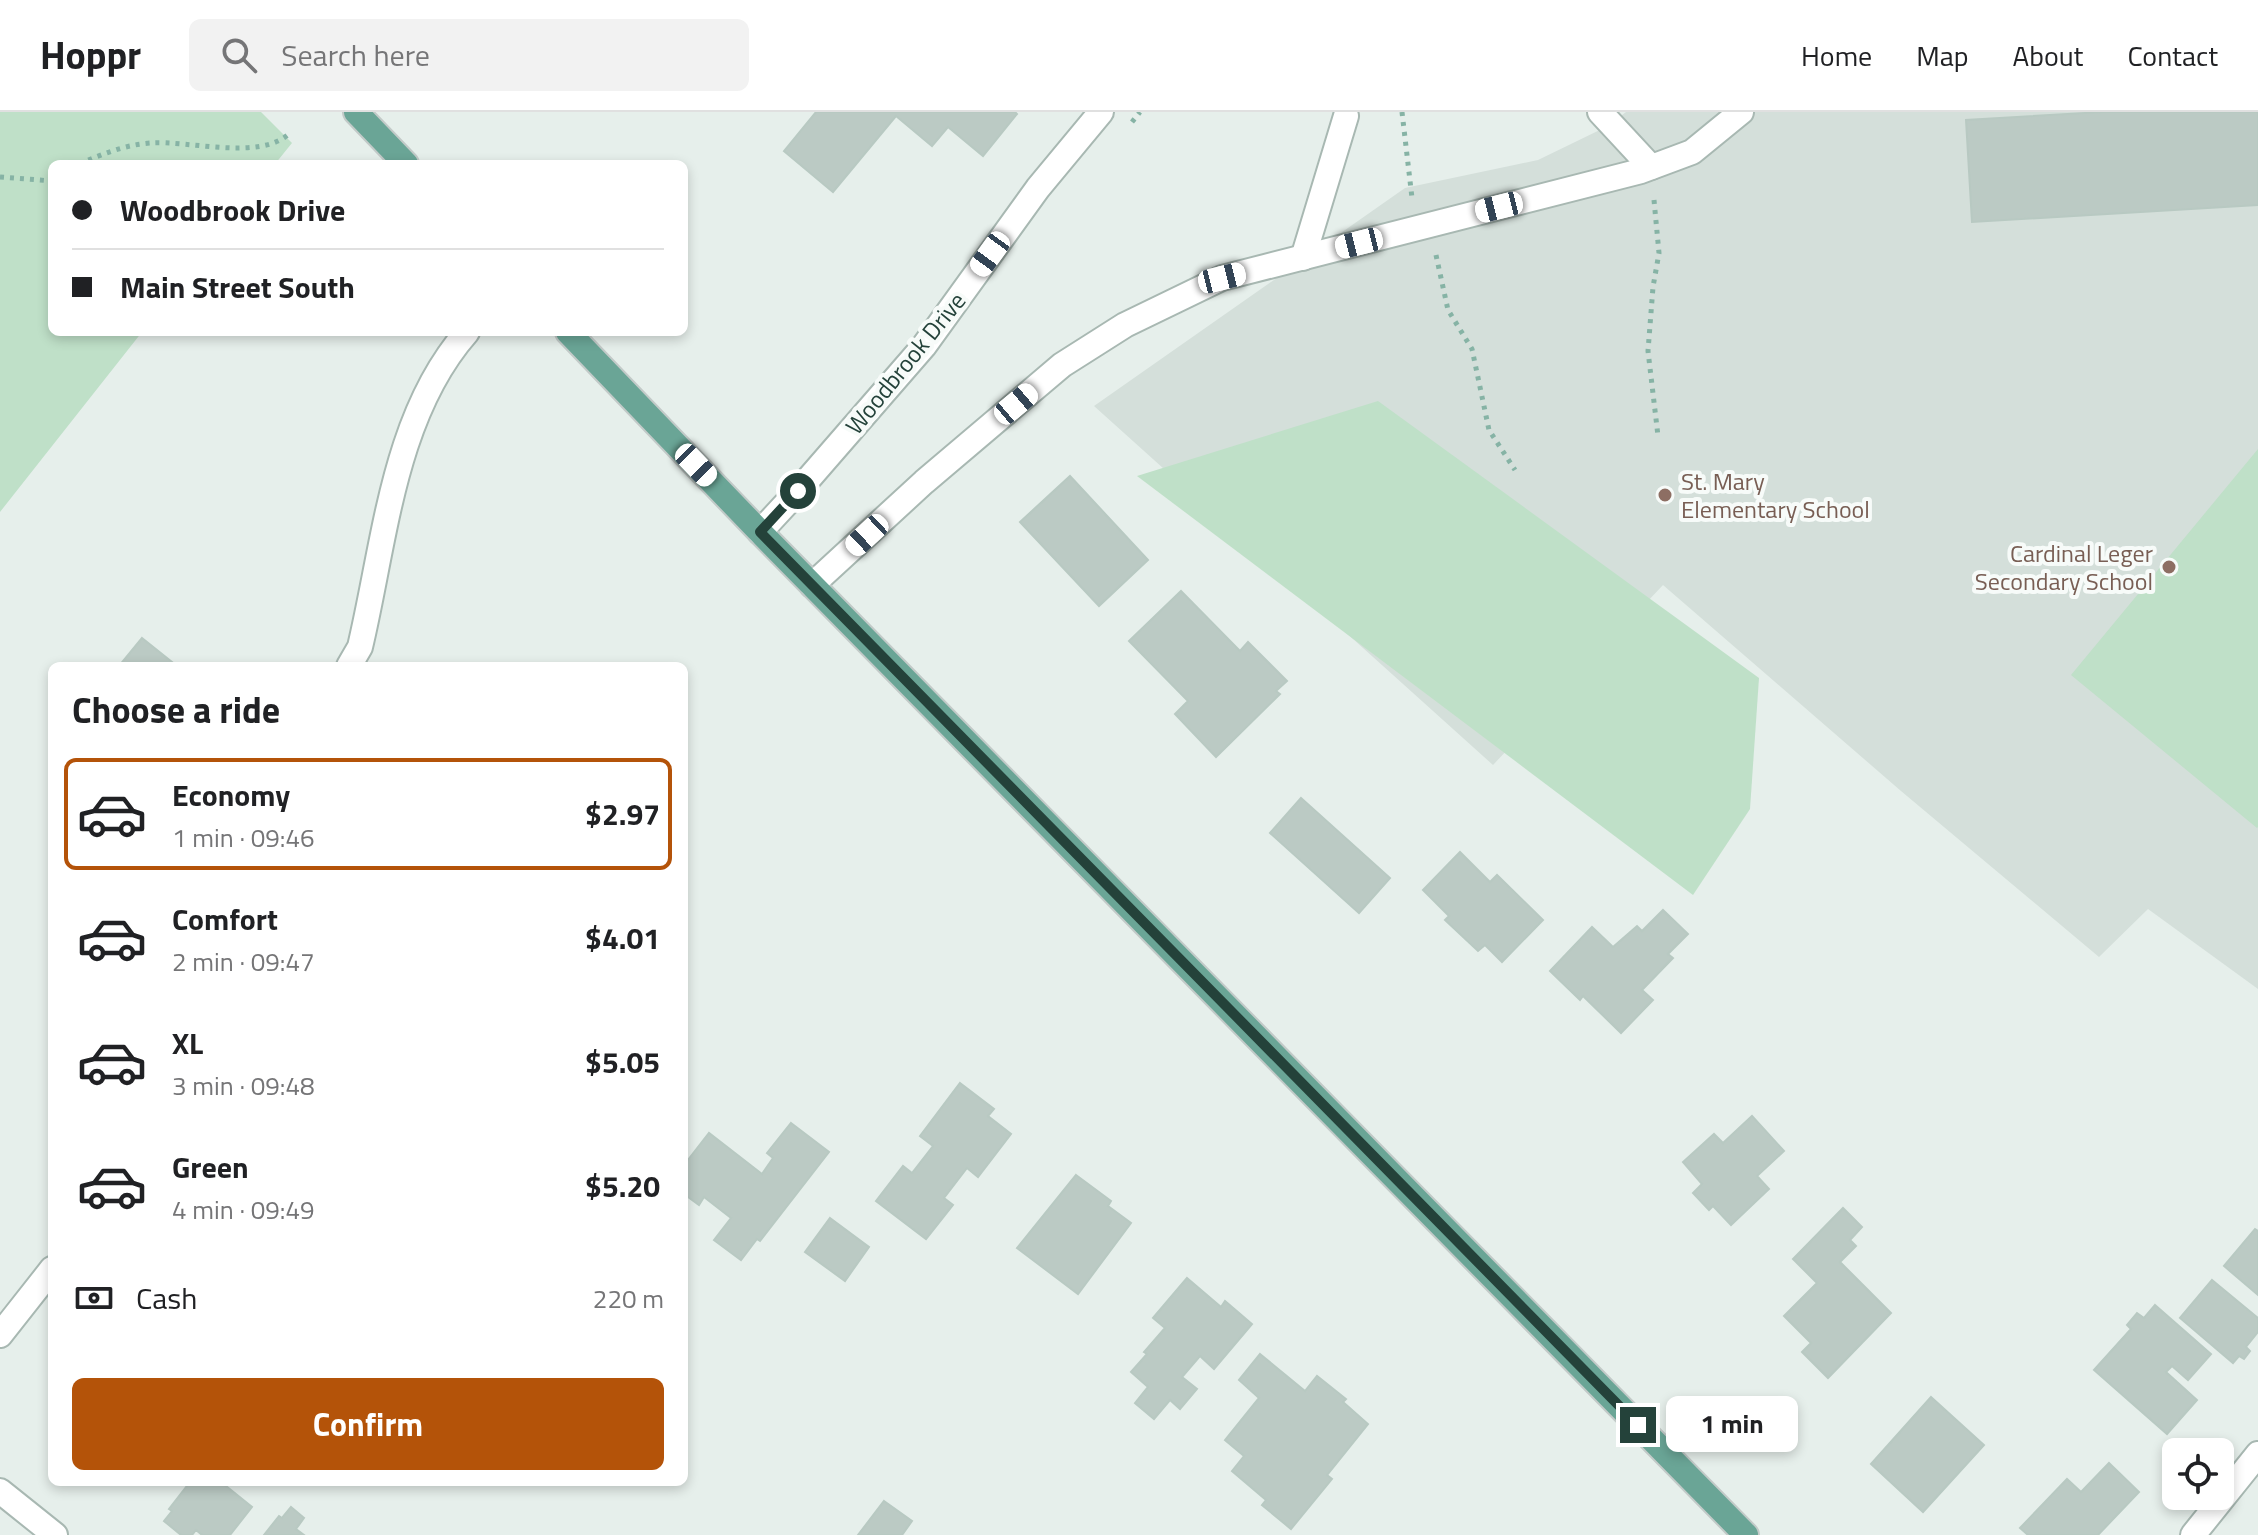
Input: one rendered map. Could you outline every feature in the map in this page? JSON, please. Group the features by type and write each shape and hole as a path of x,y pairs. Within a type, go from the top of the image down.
{"main road":[{"path":"356,112 402,160"},
{"path":"572,336 760,532 1746,1535"}],"street":[{"name":"Woodbrook Drive","path":"760,532 924,346 1038,188 1101,112"},
{"path":"1600,112 1651,167"},
{"path":"812,585 924,482 1062,365 1125,325 1222,278 1651,167 1692,152 1741,112"},
{"path":"1303,258 1346,116"},
{"path":"351,662 360,647 396,474 436,373 464,336"},
{"path":"0,1335 48,1274"},
{"path":"2193,1535 2258,1454"},
{"path":"0,1491 55,1535"}],"path":[{"path":"1402,112 1415,229 1434,243 1448,310 1472,349 1489,430 1515,470"},
{"path":"88,160 131,145 161,142 250,147 271,144 289,134"},
{"path":"1651,167 1659,253 1648,351 1658,436"},
{"path":"0,177 48,181"}],"shaded area":[{"name":"St. Mary Elementary School","path":"1626,112 2258,112 2258,989 2148,909 2099,957 1663,585 1493,765 1094,406 1405,188 1538,160 1608,126"}],"green space":[{"path":"0,112 261,112 292,143 278,160 48,160 48,336 139,336 0,512"},
{"path":"1378,401 1759,678 1750,809 1693,895 1137,476"},
{"path":"2258,449 2258,827 2257,828 2071,675"}],"building":[{"path":"816,112 1017,114 983,156 948,127 932,146 896,116 833,192 784,151"},
{"path":"2102,112 2258,112 2258,205 1972,222 1966,120"},
{"path":"1070,476 1148,560 1099,606 1020,522"},
{"path":"1181,591 1240,651 1248,642 1287,681 1276,691 1280,694 1216,757 1175,714 1188,701 1129,641"},
{"path":"142,638 172,662 122,662"},
{"path":"1301,798 1390,878 1359,913 1270,833"},
{"path":"1460,852 1490,882 1497,875 1543,920 1502,962 1485,945 1478,951 1445,920 1449,916 1423,890"},
{"path":"1663,910 1688,934 1668,954 1673,958 1642,990 1653,1000 1621,1033 1583,996 1580,1000 1550,971 1592,927 1613,947 1637,926 1642,931"},
{"path":"960,1083 994,1109 988,1116 1011,1134 978,1177 967,1168 944,1198 953,1205 926,1239 876,1201 903,1166 912,1173 933,1146 920,1136"},
{"path":"1752,1116 1784,1151 1757,1176 1769,1189 1731,1225 1713,1206 1709,1210 1693,1193 1702,1184 1683,1162 1714,1134 1723,1143"},
{"path":"791,1123 829,1152 760,1241 757,1239 741,1260 714,1240 731,1218 704,1197 699,1205 688,1197 688,1160 709,1133 762,1174 773,1158 767,1153"},
{"path":"1076,1175 1111,1201 1108,1206 1131,1223 1078,1294 1017,1248"},
{"path":"1843,1208 1862,1227 1850,1240 1856,1246 1840,1262 1891,1313 1828,1378 1802,1352 1811,1343 1784,1316 1817,1283 1793,1259"},
{"path":"830,1218 869,1247 845,1281 805,1252"},
{"path":"2255,1229 2258,1231 2258,1295 2224,1266"},
{"path":"1187,1278 1221,1307 1225,1301 1252,1324 1214,1369 1200,1356 1182,1377 1197,1389 1180,1409 1170,1400 1154,1419 1135,1403 1148,1387 1131,1372 1165,1328 1153,1318"},
{"path":"2212,1280 2258,1318 2258,1332 2246,1347 2250,1351 2244,1359 2239,1356 2233,1363 2180,1318"},
{"path":"2155,1305 2211,1354 2188,1380 2172,1366 2166,1372 2197,1400 2167,1434 2094,1370 2131,1329 2127,1325 2137,1313 2144,1318"},
{"path":"1260,1354 1305,1391 1317,1376 1346,1399 1343,1402 1368,1424 1327,1475 1332,1479 1291,1529 1262,1505 1266,1500 1232,1471 1244,1456 1225,1440 1259,1398 1239,1380"},
{"path":"1931,1397 1984,1445 1923,1512 1871,1464"},
{"path":"2109,1463 2139,1492 2098,1535 2028,1535 2020,1528 2067,1479 2081,1492"},
{"path":"187,1486 226,1486 252,1507 230,1535 202,1535 196,1530 192,1535 181,1535 164,1521 172,1511 169,1509"},
{"path":"884,1501 912,1521 902,1535 858,1535"},
{"path":"291,1507 304,1518 296,1529 304,1535 264,1535 279,1516 282,1518"}],"place":[{"name":"St. Mary Elementary School","path":"1665,495"},
{"name":"Cardinal Leger Secondary School","path":"2169,567"}],"route":[{"path":"798,491 760,532 1638,1425"}]}
